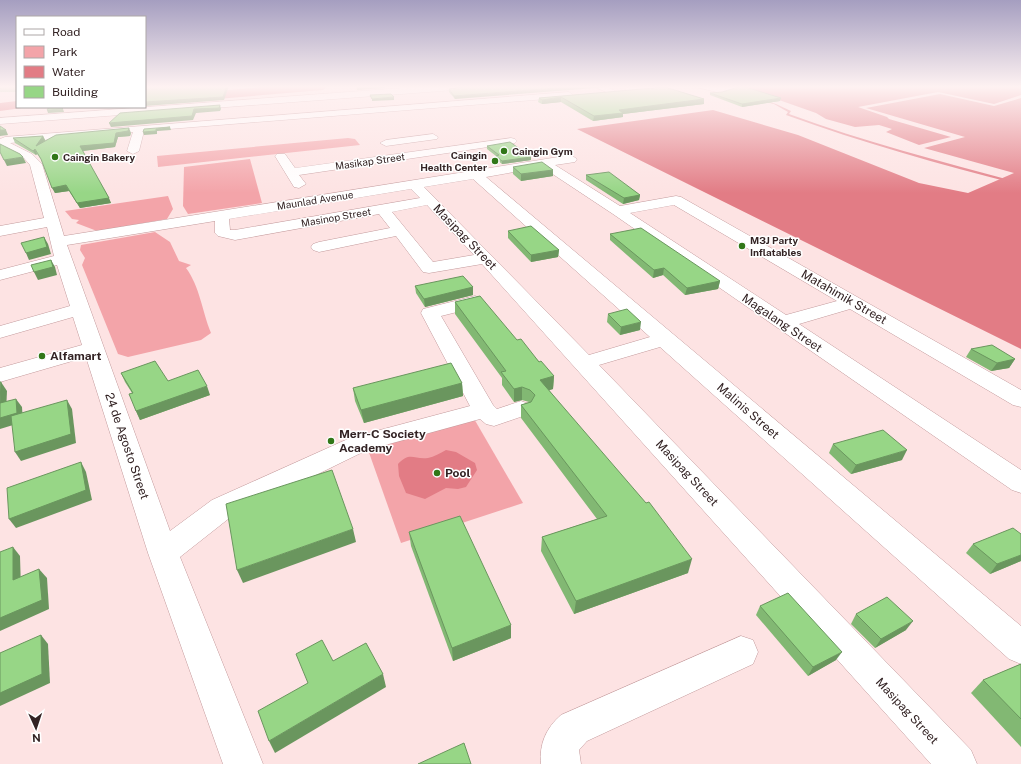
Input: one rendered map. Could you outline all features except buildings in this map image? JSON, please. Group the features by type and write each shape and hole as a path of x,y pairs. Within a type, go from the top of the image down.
{"street":[{"path":"20,122 34,122"},
{"path":"0,141 139,128 264,122"},
{"path":"133,151 139,128"},
{"name":"Masikap Street","path":"292,172 342,161 511,141 498,134"},
{"name":"Masikap Street","path":"386,143 447,136"},
{"name":"24 de Agosto Street","path":"0,141 28,156 36,164 58,241 163,553 243,764"},
{"path":"281,156 292,172 308,201"},
{"name":"Maunlad Avenue","path":"58,241 222,216 308,201 422,193 476,175 571,159"},
{"name":"Magalang Street","path":"543,163 618,211 781,323 1021,483"},
{"name":"Malinis Street","path":"476,175 1021,648"},
{"path":"383,209 422,193"},
{"name":"Masipag Street","path":"422,193 486,258 957,764"},
{"name":"Matahimik Street","path":"618,211 676,200 1021,400"},
{"name":"Masinop Street","path":"222,216 223,233 235,235 383,209 430,268 486,258"},
{"path":"0,231 58,241"},
{"path":"319,247 401,231"},
{"path":"0,275 58,241"},
{"path":"475,302 430,313 484,410 494,418 522,409"},
{"path":"781,323 854,302"},
{"path":"0,332 81,309"},
{"path":"584,363 666,339"},
{"path":"0,375 94,348"},
{"path":"163,553 222,508 359,444 484,410"},
{"path":"562,764 559,750 562,738 574,728 741,652"}],"green space":[{"path":"348,138 355,139 360,145 158,167 157,156"},
{"path":"250,159 262,203 188,214 183,206 184,167"},
{"path":"168,196 173,209 167,219 97,231 76,223 79,220 72,219 65,211"},
{"path":"155,232 170,242 179,261 191,265 186,268 195,283 211,333 201,340 128,357 118,354 82,265 85,258 80,250 81,245"},
{"path":"473,417 523,503 401,543 367,447"}],"water":[{"path":"630,122 753,122 798,135 919,183 968,193 1014,173 924,148 965,137 913,122 1021,122 1021,349 577,129"},
{"path":"836,122 898,122 951,137 919,145 886,132 892,129 879,125 855,127"},
{"name":"Pool","path":"446,450 456,452 475,463 477,470 466,487 458,489 446,488 425,499 406,493 399,476 398,464 402,460 409,457 428,458"}],"waterway":[{"path":"807,122 874,144 1021,184"}],"place":[{"name":"Caingin Gym","path":"504,151"},
{"name":"Caingin Bakery","path":"55,157"},
{"name":"Caingin Health Center","path":"495,161"},
{"name":"M3J Party Inflatables","path":"742,246"},
{"name":"Alfamart","path":"42,356"},
{"name":"Merr-C Society Academy","path":"331,441"},
{"name":"Pool","path":"437,473"}]}
